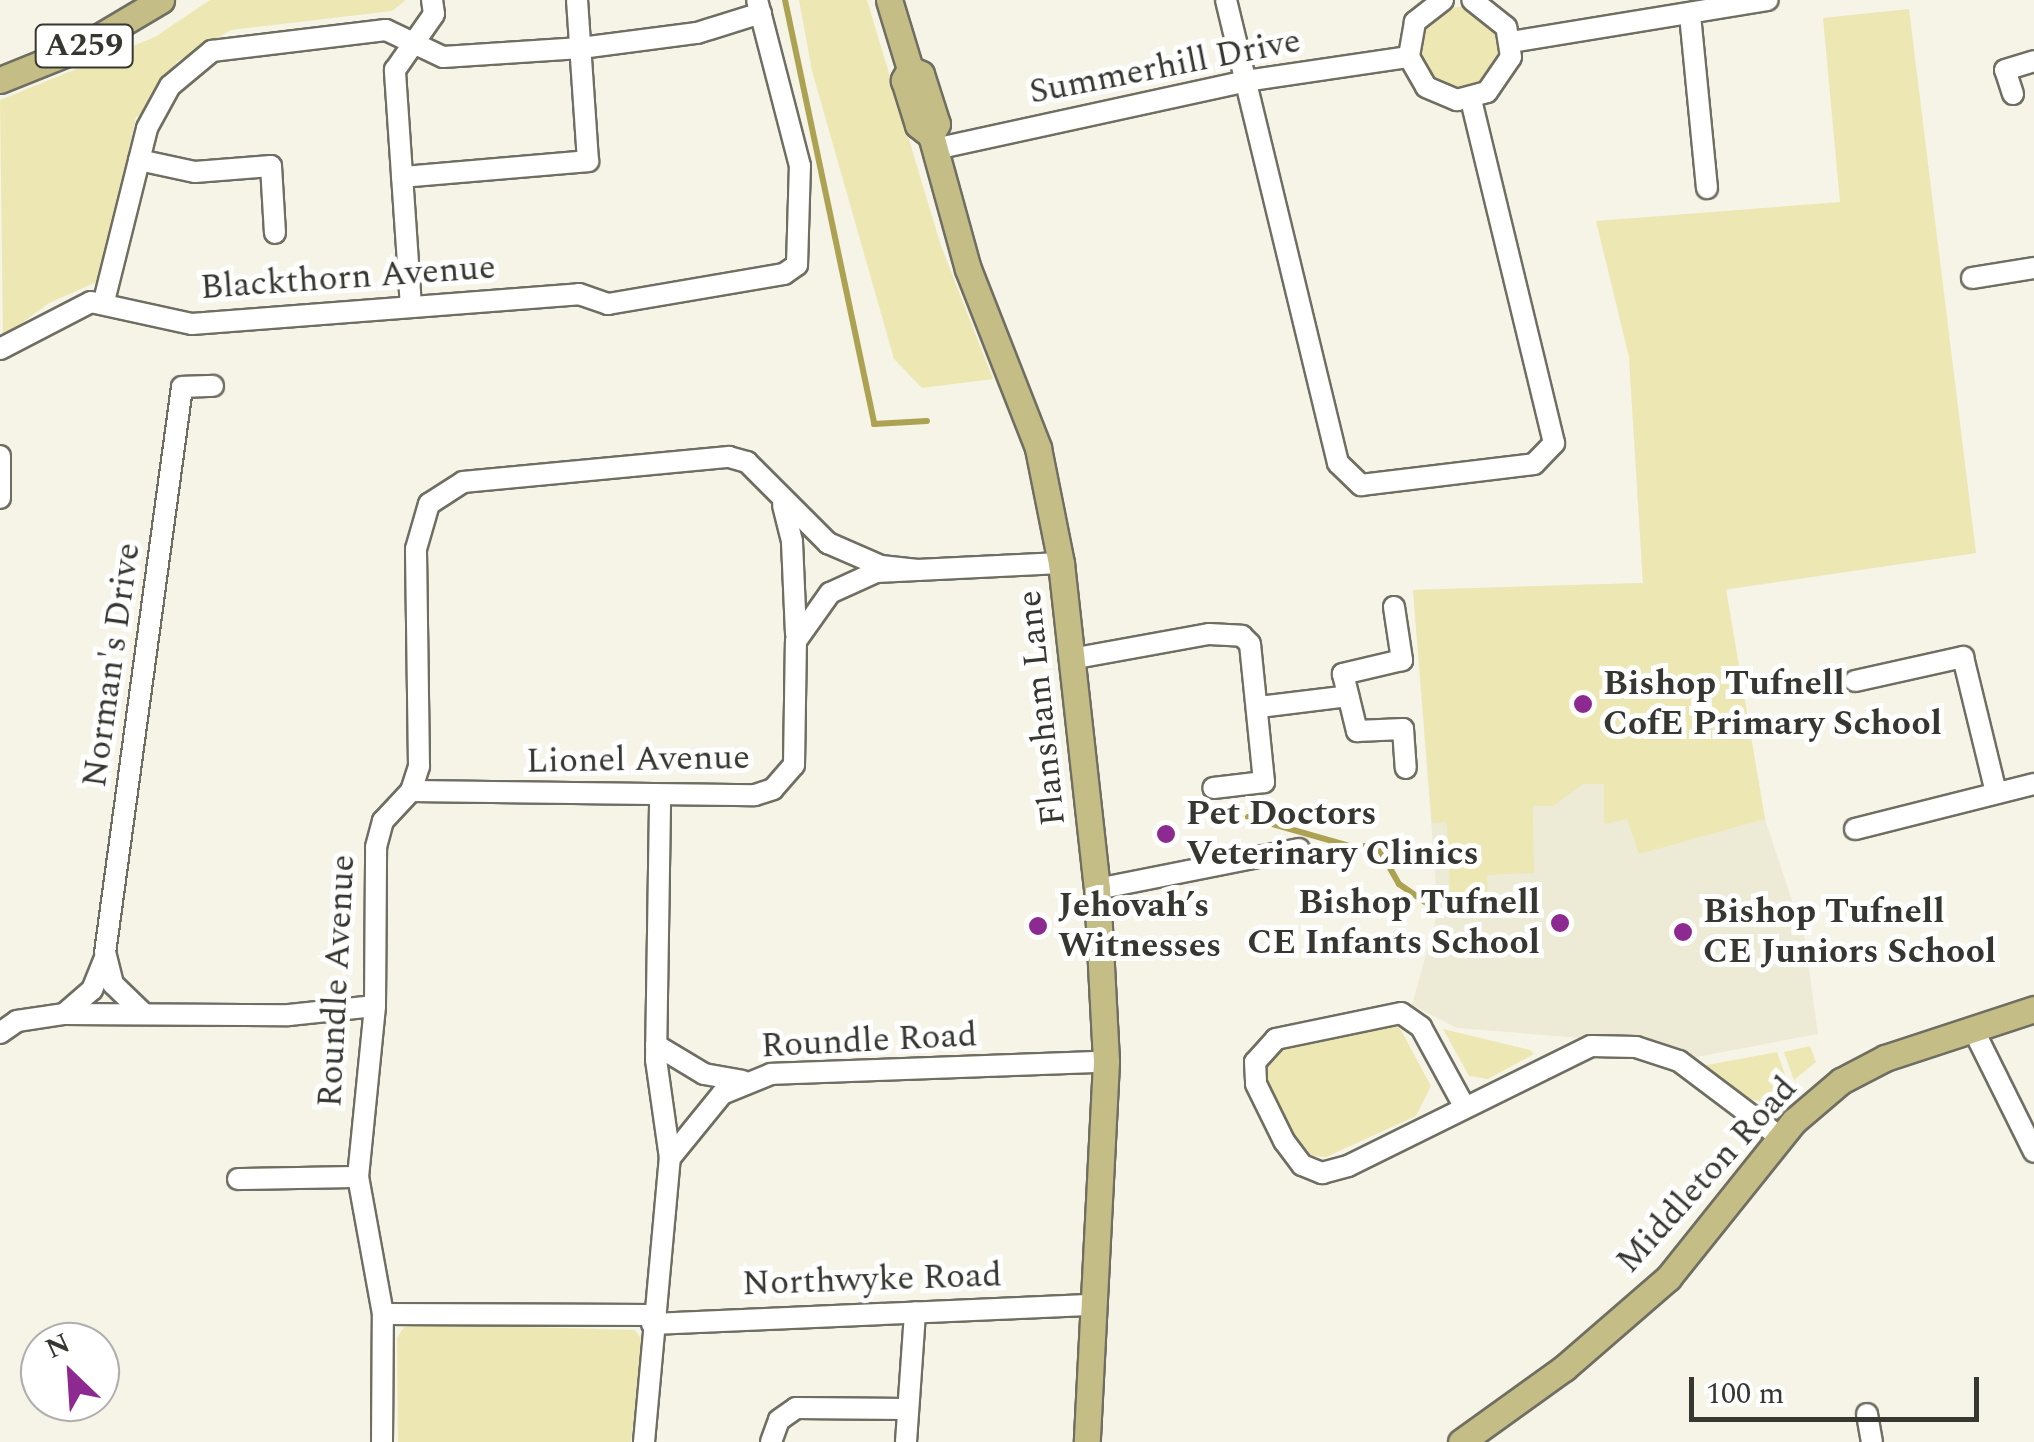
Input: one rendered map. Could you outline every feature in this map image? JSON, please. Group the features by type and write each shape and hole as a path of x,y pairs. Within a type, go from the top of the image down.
{"main road":[{"name":"A259","path":"0,80 82,47 161,0"},
{"name":"Flansham Lane","path":"889,0 910,68 904,80 918,125 933,142 968,269 1038,448 1061,563 1097,889 1106,1062 1087,1442"},
{"name":"Middleton Road","path":"1462,1442 1564,1368 1656,1290 1780,1137 1861,1068 2034,1009"}],"street":[{"path":"411,307 395,70 434,14 432,0"},
{"path":"402,178 588,161 577,0"},
{"path":"1226,0 1338,463 1361,485 1534,464 1550,453 1554,431 1472,99"},
{"path":"1443,0 1415,22 1409,57 1426,87 1472,99 1498,82 1511,42 1498,16 1472,0"},
{"path":"1511,42 1768,0"},
{"path":"0,349 57,315 104,301 139,160 170,86 212,52 386,30 443,57 581,48 696,32 759,7"},
{"name":"Blackthorn Avenue","path":"104,301 192,324 580,294 608,304 784,274 796,265 800,166 759,7"},
{"path":"1690,15 1708,188"},
{"name":"Summerhill Drive","path":"933,142 1246,82 1409,57"},
{"path":"2013,94 2005,70 2034,60"},
{"path":"139,160 195,172 271,166 275,232"},
{"path":"1972,278 2034,268"},
{"name":"Norman's Drive","path":"64,1014 92,990 106,953 182,387 212,386"},
{"path":"0,456 0,498"},
{"path":"411,791 419,766 414,729 421,664 416,549 419,523 444,491 485,479 730,457 748,462 781,501 828,543 856,558 918,570"},
{"path":"781,501 792,542 796,642"},
{"path":"796,642 816,608 840,587 876,572 1061,563"},
{"path":"1394,607 1402,660 1343,674 1357,731 1403,728 1406,768"},
{"path":"1071,660 1209,634 1242,636 1250,644 1264,782 1213,788"},
{"name":"Lionel Avenue","path":"411,791 660,797 755,795 785,779 799,750 796,642"},
{"path":"1855,682 1963,656 1996,792"},
{"path":"1258,707 1348,696"},
{"path":"1855,829 2034,784"},
{"name":"Roundle Avenue","path":"382,1442 383,1314 358,1177 375,1006 376,847 383,820 411,791"},
{"path":"644,1442 652,1320 670,1158 656,1045 660,797"},
{"path":"1097,889 1299,849"},
{"path":"106,953 113,984 144,1014"},
{"path":"0,1033 17,1021 64,1014 288,1015 375,1006"},
{"path":"1464,1106 1422,1027 1401,1014 1276,1039 1255,1062 1256,1084 1284,1141 1302,1165 1322,1174 1464,1106 1571,1053 1620,1046 1679,1062 1780,1137"},
{"path":"1974,1029 2034,1152"},
{"path":"656,1045 704,1074 742,1081"},
{"name":"Roundle Road","path":"670,1158 702,1113 742,1081 771,1074 1106,1062"},
{"path":"238,1179 358,1177"},
{"name":"Northwyke Road","path":"383,1314 652,1320 1094,1305"},
{"path":"906,1442 914,1312"},
{"path":"771,1442 779,1420 796,1408 906,1409"},
{"path":"1867,1414 1872,1442"}],"shaded area":[{"path":"210,0 406,0 392,11 231,30 178,61 157,86 145,114 136,117 101,280 49,303 3,337 0,100 155,37"},
{"path":"799,0 867,0 941,246 993,379 922,388 894,359 812,71"},
{"path":"1452,7 1468,7 1484,14 1495,25 1502,49 1499,65 1490,79 1468,91 1452,91 1436,84 1425,73 1418,57 1418,41 1425,25 1436,14"},
{"name":"Bishop Tufnell CofE Primary School","path":"1909,9 1976,553 1726,589 1765,819 1639,854 1627,819 1604,824 1604,784 1583,784 1553,806 1533,806 1534,873 1487,875 1488,916 1451,917 1447,822 1432,823 1413,590 1643,583 1629,357 1596,221 1840,202 1823,18"},
{"name":"Bishop Tufnell CofE Primary School","path":"1629,357 1976,553 1725,590 1765,819 1805,940 1818,1034 1691,1058 1668,1045 1457,1028 1412,1005 1438,911 1413,590 1643,583"},
{"path":"1391,1024 1401,1030 1431,1086 1416,1116 1326,1157 1303,1155 1262,1081 1265,1058 1276,1048"},
{"path":"1443,1029 1534,1054 1488,1079 1469,1076"},
{"path":"1810,1046 1816,1062 1794,1080 1784,1052"},
{"path":"1777,1052 1789,1086 1768,1102 1747,1099 1702,1066"},
{"path":"422,1324 635,1330 642,1340 631,1442 398,1442 397,1338 404,1327"}],"waterway":[{"path":"785,0 874,424 927,421"},
{"path":"1248,817 1353,847 1377,845 1399,884 1438,911"}],"place":[{"name":"Bishop Tufnell CofE Primary School","path":"1583,704"},
{"name":"Pet Doctors Veterinary Clinics","path":"1166,834"},
{"name":"Bishop Tufnell CE Infants School","path":"1560,923"},
{"name":"Jehovah’s Witnesses","path":"1038,926"},
{"name":"Bishop Tufnell CE Juniors School","path":"1683,932"}]}
